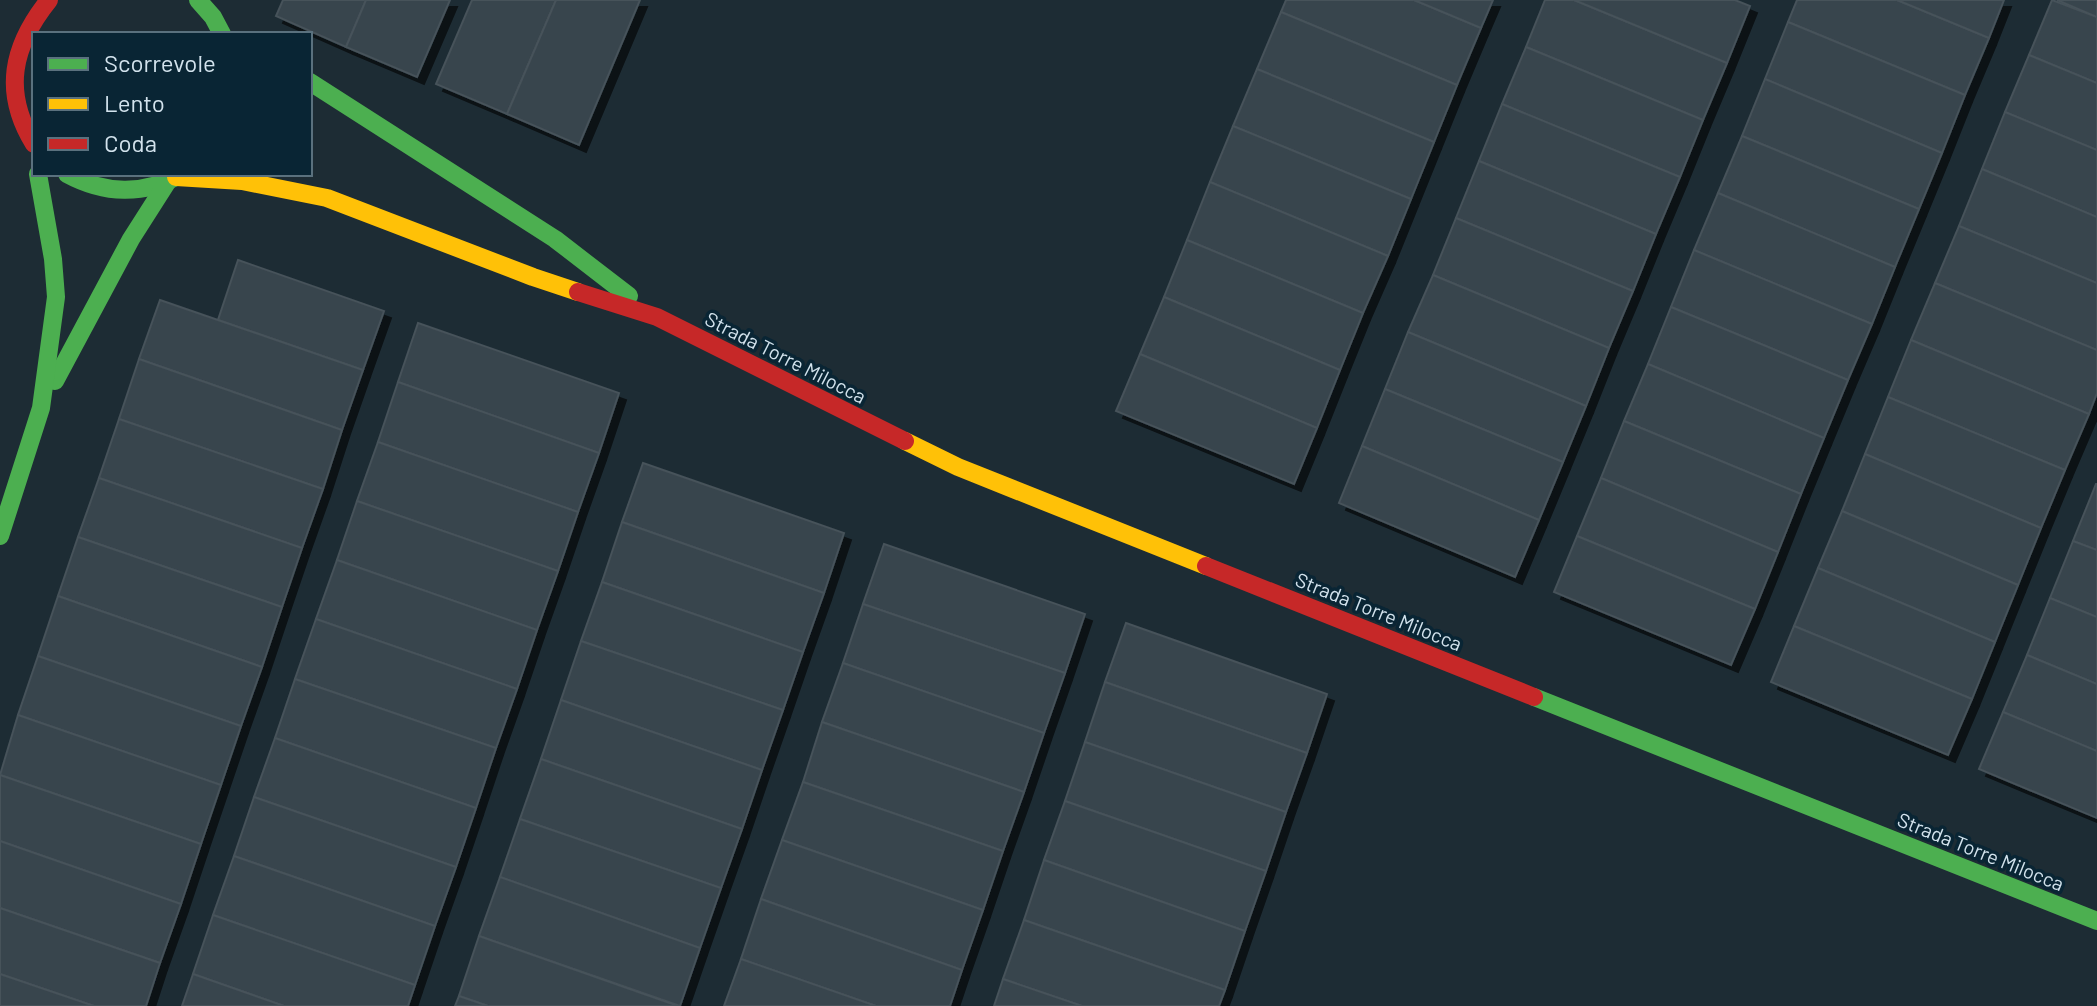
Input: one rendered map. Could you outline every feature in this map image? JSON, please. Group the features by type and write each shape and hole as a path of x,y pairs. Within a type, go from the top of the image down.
{"street":[{"path":"32,143 17,110 15,61 29,26 49,0"},
{"path":"198,0 217,19"},
{"path":"312,83 555,239 657,317"},
{"path":"0,112 32,143"},
{"path":"0,536 41,408 56,297 53,259 38,176"},
{"path":"70,176 107,190 138,190 175,178 242,181 327,198 533,277 657,317"},
{"path":"41,408 131,239 175,178"},
{"name":"Strada Torre Milocca","path":"657,317 958,467 2097,921"}],"building":[{"path":"283,0 366,0 346,47 276,16"},
{"path":"366,0 450,0 417,77 346,47"},
{"path":"472,0 556,0 507,114 436,84"},
{"path":"556,0 640,0 579,145 507,114"},
{"path":"1286,0 1414,0 1481,28 1457,85 1281,12"},
{"path":"1414,0 1493,0 1481,28"},
{"path":"1545,0 1574,0 1727,63 1703,120 1526,47"},
{"path":"1574,0 1735,0 1750,6 1727,63"},
{"path":"1797,0 1897,0 1989,38 1965,95 1788,22"},
{"path":"1897,0 2004,0 1989,38"},
{"path":"2052,0 2097,17 2097,83 2029,55"},
{"path":"2057,0 2097,0 2097,17"},
{"path":"1281,12 1457,85 1434,142 1257,69"},
{"path":"1788,22 1965,95 1942,153 1765,79"},
{"path":"1526,47 1703,120 1680,177 1502,104"},
{"path":"2029,55 2097,83 2097,150 2005,112"},
{"path":"1257,69 1434,142 1411,199 1233,126"},
{"path":"1765,79 1942,153 1919,209 1742,136"},
{"path":"1502,104 1680,177 1656,234 1479,161"},
{"path":"2005,112 2097,150 2097,217 1982,169"},
{"path":"1233,126 1411,199 1388,256 1210,182"},
{"path":"1742,136 1919,209 1895,267 1718,193"},
{"path":"1479,161 1656,234 1633,291 1456,218"},
{"path":"1982,169 2097,217 2097,283 1959,226"},
{"path":"1210,182 1388,256 1363,313 1187,240"},
{"path":"1718,193 1895,267 1872,324 1694,250"},
{"path":"1456,218 1633,291 1609,348 1433,275"},
{"path":"1959,226 2097,283 2097,350 1935,283"},
{"path":"1187,240 1363,313 1340,370 1164,297"},
{"path":"1694,250 1872,324 1848,380 1671,307"},
{"path":"238,260 384,311 363,370 218,320"},
{"path":"1433,275 1609,348 1586,406 1408,332"},
{"path":"1935,283 2097,350 2097,393 2089,414 1911,340"},
{"path":"1164,297 1340,370 1317,428 1140,354"},
{"path":"160,300 363,370 342,430 139,359"},
{"path":"1671,307 1848,380 1824,438 1648,364"},
{"path":"418,323 619,393 599,453 398,382"},
{"path":"1408,332 1586,406 1563,462 1385,389"},
{"path":"1911,340 2089,414 2065,470 1888,397"},
{"path":"1140,354 1317,428 1294,484 1116,411"},
{"path":"139,359 342,430 323,489 119,419"},
{"path":"1648,364 1824,438 1801,494 1624,421"},
{"path":"398,382 599,453 578,512 378,442"},
{"path":"1385,389 1563,462 1539,520 1362,446"},
{"path":"1888,397 2065,470 2041,528 1865,454"},
{"path":"119,419 323,489 302,548 99,478"},
{"path":"1624,421 1801,494 1778,552 1601,478"},
{"path":"378,442 578,512 558,571 357,501"},
{"path":"1362,446 1539,520 1515,577 1339,503"},
{"path":"1865,454 2041,528 2018,585 1842,511"},
{"path":"643,463 844,533 824,593 622,522"},
{"path":"99,478 302,548 282,607 78,537"},
{"path":"1601,478 1778,552 1755,609 1577,536"},
{"path":"2097,484 2097,550 2073,541"},
{"path":"357,501 558,571 537,630 337,560"},
{"path":"1842,511 2018,585 1995,642 1818,568"},
{"path":"622,522 824,593 803,652 602,582"},
{"path":"1577,536 1755,609 1731,665 1554,592"},
{"path":"78,537 282,607 262,667 58,596"},
{"path":"2073,541 2097,550 2097,617 2050,598"},
{"path":"884,544 1085,614 1065,673 863,604"},
{"path":"337,560 537,630 517,689 316,619"},
{"path":"1818,568 1995,642 1972,699 1794,626"},
{"path":"602,582 803,652 783,710 581,641"},
{"path":"58,596 262,667 241,726 38,656"},
{"path":"2050,598 2097,617 2097,684 2027,655"},
{"path":"863,604 1065,673 1044,733 843,663"},
{"path":"316,619 517,689 496,748 295,679"},
{"path":"1126,623 1327,694 1307,753 1105,682"},
{"path":"1794,626 1972,699 1948,755 1771,682"},
{"path":"581,641 783,710 762,770 561,700"},
{"path":"2027,655 2097,684 2097,751 2003,712"},
{"path":"38,656 241,726 221,785 18,715"},
{"path":"843,663 1044,733 1024,792 822,722"},
{"path":"295,679 496,748 476,808 275,738"},
{"path":"1105,682 1307,753 1286,812 1085,742"},
{"path":"561,700 762,770 742,829 541,759"},
{"path":"2003,712 2097,751 2097,818 1979,769"},
{"path":"18,715 221,785 201,844 0,775"},
{"path":"822,722 1024,792 1003,851 803,782"},
{"path":"275,738 476,808 456,867 254,797"},
{"path":"1085,742 1286,812 1266,871 1065,801"},
{"path":"541,759 742,829 721,888 520,819"},
{"path":"0,775 201,844 181,904 0,841"},
{"path":"803,782 1003,851 983,910 782,840"},
{"path":"254,797 456,867 435,926 234,856"},
{"path":"1065,801 1266,871 1245,931 1044,860"},
{"path":"520,819 721,888 700,948 500,877"},
{"path":"782,840 983,910 962,970 761,899"},
{"path":"0,841 181,904 160,963 0,908"},
{"path":"234,856 435,926 415,985 213,915"},
{"path":"1044,860 1245,931 1225,990 1024,920"},
{"path":"500,877 700,948 680,1006 479,936"},
{"path":"761,899 962,970 950,1006 876,1006 741,959"},
{"path":"0,908 160,963 146,1006 94,1006 0,974"},
{"path":"213,915 415,985 408,1006 284,1006 193,974"},
{"path":"1024,920 1225,990 1219,1006 1082,1006 1003,979"},
{"path":"479,936 678,1006 488,1006 459,996"},
{"path":"741,959 876,1006 724,1006"},
{"path":"0,974 94,1006 0,1006"},
{"path":"193,974 284,1006 182,1006"},
{"path":"1003,979 1082,1006 994,1006"},
{"path":"459,996 488,1006 455,1006"}],"traffic: fast":[{"path":"198,0 221,32"},
{"path":"312,83 555,239 629,296"},
{"path":"0,536 41,408 56,297 53,259 38,176"},
{"path":"71,176 95,186 124,190 153,186 177,176"},
{"path":"55,381 131,239 168,181"},
{"path":"1534,697 2097,921"}],"traffic: slow":[{"path":"176,177 242,181 327,198 578,292"},
{"path":"905,441 958,467 1206,566"}],"traffic: jam":[{"path":"32,140 18,106 16,70 27,35 49,0"},
{"path":"578,292 657,317 905,441"},
{"path":"1206,566 1534,697"}]}
